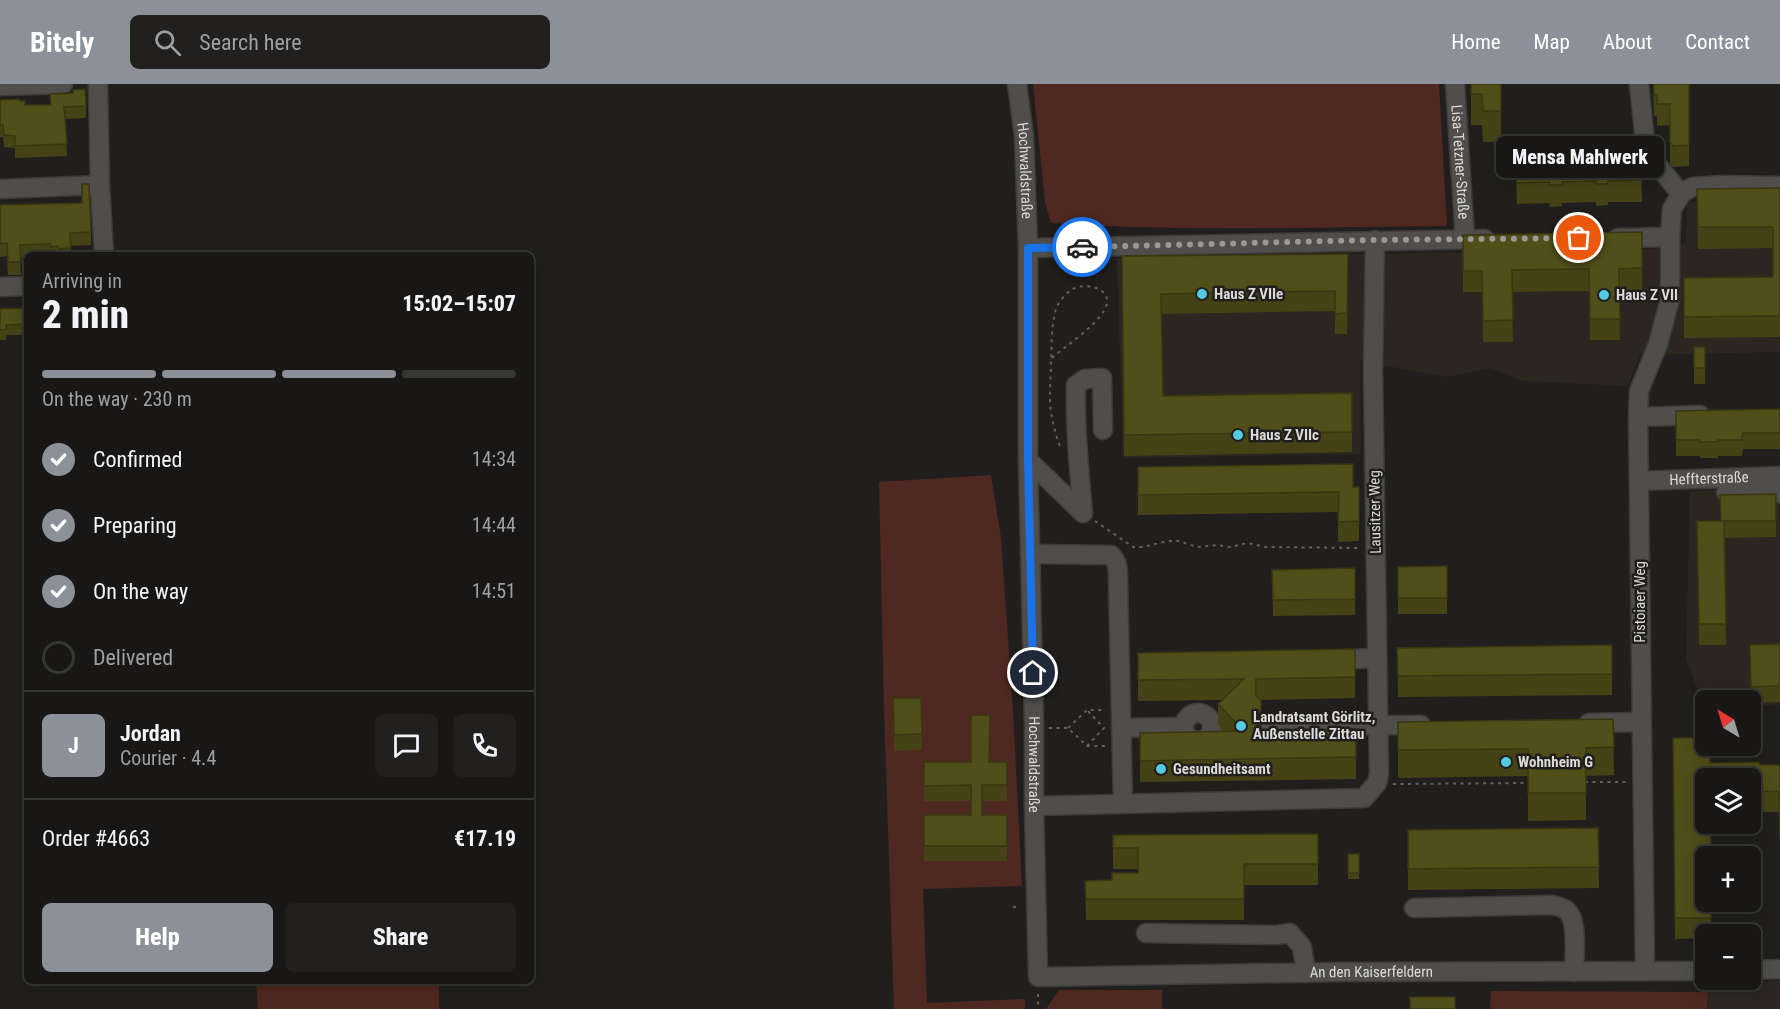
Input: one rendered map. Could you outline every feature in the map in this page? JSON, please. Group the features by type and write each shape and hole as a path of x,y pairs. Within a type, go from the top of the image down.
{"street":[{"path":"0,86 63,84"},
{"path":"98,84 104,252"},
{"name":"Hochwaldstraße","path":"1017,84 1024,136 1028,248 1028,460 1038,977"},
{"name":"Lisa-Tetzner-Straße","path":"1455,84 1465,240"},
{"path":"1639,84 1646,151 1681,194 1692,187 1780,186"},
{"path":"0,189 100,185"},
{"name":"Pistoiaer Weg","path":"1645,972 1639,391 1658,344 1670,299 1672,209 1681,194"},
{"path":"1601,238 1670,237"},
{"path":"1028,248 1499,239"},
{"name":"Lausitzer Weg","path":"1375,240 1373,373 1378,779"},
{"path":"0,287 24,286"},
{"path":"1083,513 1076,428 1076,385 1085,378 1102,378 1103,430"},
{"path":"1638,417 1721,415"},
{"path":"1028,460 1083,513"},
{"name":"Heffterstraße","path":"1640,481 1780,476"},
{"path":"1726,492 1780,493"},
{"path":"1030,554 1112,555 1116,559 1128,663 1121,710 1123,803"},
{"path":"1315,660 1377,658"},
{"path":"1569,723 1641,722"},
{"path":"1271,726 1437,724"},
{"path":"1122,737 1184,727"},
{"path":"1034,806 1364,798 1378,779"},
{"path":"1414,908 1552,905 1564,908 1572,916 1574,924 1574,972"},
{"path":"1146,933 1277,935 1290,933 1302,947 1306,973"},
{"path":"1761,970 1780,969"},
{"name":"An den Kaiserfeldern","path":"1038,977 1695,970"}],"path":[{"path":"1052,358 1101,316 1107,305 1104,292 1089,286 1078,286 1071,290 1057,306 1053,330 1050,401 1051,417 1062,453"},
{"path":"1083,513 1133,547 1179,541 1197,547 1216,545 1230,547 1248,543 1265,547 1375,548"},
{"path":"1034,728 1068,728 1087,710 1121,710"},
{"path":"1087,710 1104,728 1087,746"},
{"path":"1068,728 1087,746"},
{"path":"1087,746 1122,737"},
{"path":"1378,779 1395,785 1527,783"},
{"path":"1575,782 1611,782"}],"shaded area":[{"path":"1033,84 1439,84 1447,226 1200,228 1051,223 1045,202"},
{"path":"1780,201 1780,352 1640,355 1628,386 1523,381 1491,368 1447,377 1360,361 1361,454 1123,458 1117,259 1651,249 1686,243 1687,202"},
{"path":"991,475 1001,538 1022,886 923,889 927,1003 1025,999 1025,1009 894,1009 879,482"},
{"path":"1780,485 1780,705 1761,706 1761,690 1698,690 1686,659 1690,492"},
{"path":"1780,981 1780,1009 1707,1009 1710,990 1761,990 1761,982"},
{"path":"256,984 439,984 439,1009 258,1009"},
{"path":"1059,990 1162,990 1162,1009 1046,1009"},
{"path":"1491,991 1708,992 1707,1009 1490,1009"}],"building":[{"path":"1471,84 1501,84 1501,111 1483,111 1482,94 1471,94"},
{"path":"1654,84 1689,84 1689,145 1673,146 1670,142 1670,104 1657,104"},
{"path":"85,89 86,106 64,107 67,144 15,146 15,136 4,135 3,125 0,125 0,100 19,99 25,101 25,105 51,105 50,94 73,93 73,90"},
{"path":"1600,145 1601,162 1641,162 1642,180 1608,181 1608,184 1596,184 1596,181 1562,182 1562,185 1550,185 1549,182 1517,183 1516,164 1556,163 1556,147 1568,146 1568,152 1590,151 1589,146"},
{"path":"82,184 89,184 91,232 70,233 71,248 59,249 58,246 51,247 50,244 20,245 21,262 8,262 7,243 0,244 0,205 82,203"},
{"path":"1780,188 1780,316 1684,317 1684,278 1773,277 1773,227 1698,227 1697,189"},
{"path":"1642,232 1642,268 1619,269 1620,319 1590,319 1589,269 1512,270 1513,320 1483,321 1482,271 1463,271 1463,235"},
{"path":"1348,254 1347,313 1335,314 1335,291 1161,294 1163,396 1352,393 1352,432 1124,435 1122,256"},
{"path":"24,308 24,324 6,325 6,330 0,330 0,309"},
{"path":"1694,347 1705,347 1705,368 1694,368"},
{"path":"1780,409 1780,433 1743,433 1742,440 1718,440 1718,442 1676,440 1676,411"},
{"path":"1353,464 1353,487 1359,487 1359,521 1338,522 1339,492 1138,495 1138,467"},
{"path":"1776,494 1776,521 1721,521 1720,495"},
{"path":"1697,521 1724,521 1726,624 1699,624"},
{"path":"1447,566 1447,598 1398,598 1398,567"},
{"path":"1355,568 1355,599 1273,600 1272,570"},
{"path":"1780,644 1780,686 1751,687 1750,645"},
{"path":"1612,645 1612,674 1398,676 1397,648"},
{"path":"1355,649 1355,677 1256,679 1256,696 1261,700 1261,709 1257,713 1257,730 1356,729 1356,757 1140,761 1140,733 1243,731 1218,704 1244,679 1138,680 1138,653"},
{"path":"893,698 921,698 922,734 894,735"},
{"path":"971,715 990,715 989,762 1007,762 1007,785 982,785 982,815 1007,815 1007,846 924,846 924,815 971,815 971,785 924,786 924,762 971,762"},
{"path":"1613,719 1614,747 1586,748 1586,793 1528,793 1528,749 1398,750 1398,722"},
{"path":"1673,738 1695,738 1695,756 1710,756 1710,763 1759,762 1760,765 1780,765 1780,839 1779,791 1761,792 1761,768 1695,768 1695,834 1710,834 1711,846 1695,846 1695,912 1711,912 1711,918 1675,918"},
{"path":"1598,828 1599,867 1408,869 1408,830"},
{"path":"1318,834 1318,864 1244,864 1244,899 1086,899 1085,881 1112,880 1112,873 1138,873 1138,848 1113,848 1113,835"},
{"path":"1348,854 1359,854 1359,873 1348,873"},
{"path":"1410,997 1455,997 1455,1009 1410,1009"}],"way so far":[{"path":"1082,247 1579,238"}],"place":[{"name":"Mensa Mahlwerk","path":"1579,238"},
{"name":"Haus Z VIIe","path":"1202,294"},
{"name":"Haus Z VII","path":"1604,295"},
{"name":"Haus Z VIIc","path":"1238,435"},
{"name":"Landratsamt Görlitz, Außenstelle Zittau","path":"1241,726"},
{"name":"Wohnheim G","path":"1506,762"},
{"name":"Gesundheitsamt","path":"1161,769"}],"route":[{"path":"1033,673 1028,460 1028,248 1082,247"}]}
